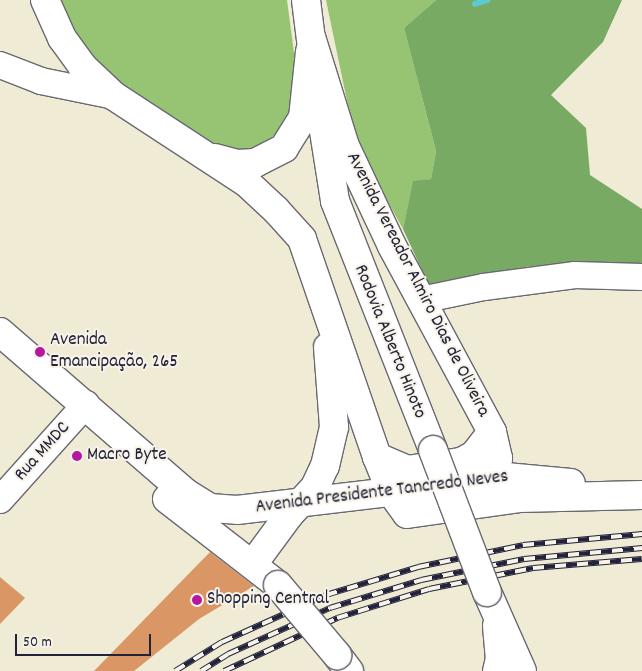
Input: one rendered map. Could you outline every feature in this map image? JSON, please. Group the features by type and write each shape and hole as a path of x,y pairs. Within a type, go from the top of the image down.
{"main road":[{"path":"45,0 62,38 82,66 114,96 207,155 276,210 302,240 326,315 391,492"},
{"name":"Rodovia Alberto Hinoto","path":"306,0 327,165 335,201 491,605 508,637 522,671"},
{"path":"207,155 238,164 255,164 284,148 303,118 311,37"},
{"name":"Avenida Vereador Almiro Dias de Oliveira","path":"311,37 345,146 421,300 492,432 498,458 495,476 481,502"},
{"path":"253,564 289,515 315,487 332,446 334,427 326,315"},
{"path":"0,332 188,516 253,564 278,586 345,667"},
{"path":"0,356 80,411"},
{"name":"Avenida Presidente Tancredo Neves","path":"80,411 199,503 222,511 391,492 495,476 570,482 636,495"},
{"path":"377,457 407,470 461,462 474,455 492,432"},
{"name":"Avenida Presidente Tancredo Neves","path":"391,492 406,514 481,502 636,495"},
{"path":"491,605 500,659 497,671"}],"street":[{"path":"0,65 41,82 114,96"},
{"path":"421,300 484,287 575,275 642,277"},
{"name":"Rua MMDC","path":"0,500 80,411"}],"green space":[{"path":"60,0 287,0 296,68 288,123 266,142 249,151 213,148 108,84 81,54"},
{"path":"326,0 436,0 404,28 436,151 431,179 413,182 403,229 356,144"},
{"path":"436,0 622,0 603,42 551,95 586,128 590,175 642,209 642,264 576,262 525,267 444,287 428,283 403,229 413,181 431,179 436,151 404,28"}],"building":[{"name":"Shopping Central","path":"210,552 254,586 199,619 134,671 94,671"},
{"path":"0,577 25,598 0,624"}],"waterway":[{"path":"475,4 487,0"}],"railway":[{"path":"175,671 222,642 326,595 418,567 523,545 642,534"},
{"path":"201,671 228,654 330,608 421,580 524,559 642,548"},
{"path":"224,671 337,618 429,589 533,568 642,559"}],"place":[{"name":"Avenida Emancipação, 265","path":"40,352"},
{"name":"Macro Byte","path":"77,456"},
{"name":"Shopping Central","path":"197,600"}]}
